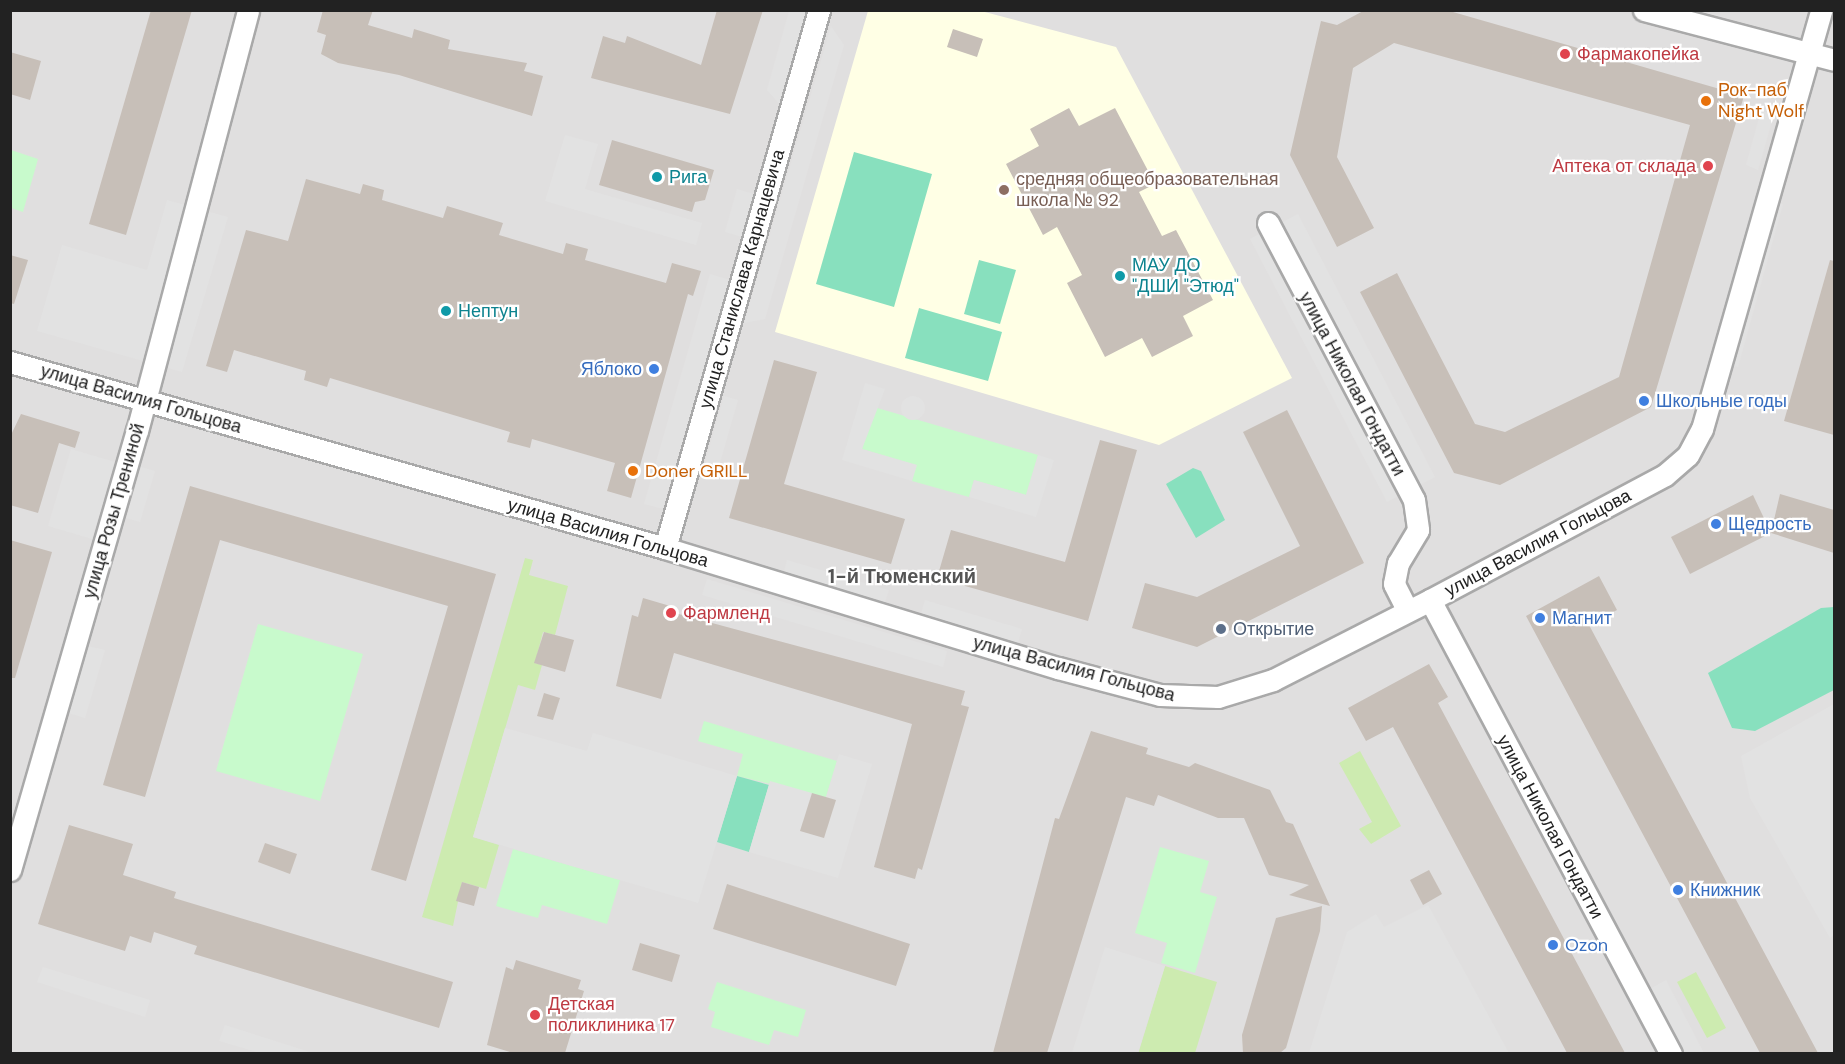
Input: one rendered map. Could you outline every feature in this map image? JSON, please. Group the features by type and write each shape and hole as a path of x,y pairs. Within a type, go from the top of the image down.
{"street":[{"name":"улица Розы Трениной","path":"10,870 146,399 248,10"},
{"name":"улица Станислава Карнацевича","path":"665,548 819,10"},
{"path":"1644,10 1834,60"},
{"name":"улица Василия Гольцова","path":"10,362 665,548 1058,668 1179,698 1218,697 1256,688 1430,600 1665,475 1688,455 1702,429 1821,10"},
{"name":"улица Николая Гондатти","path":"1268,224 1414,500 1418,530 1398,563 1394,584 1408,611"},
{"name":"улица Николая Гондатти","path":"1430,600 1671,1053"}],"shaded area":[{"path":"11,11 1834,11 1834,1053 11,1053"},
{"path":"789,11 809,11 782,107 767,90"},
{"name":"средняя общеобразовательная школа № 92","path":"868,11 981,11 1116,47 1292,378 1159,445 775,332"},
{"path":"831,26 844,45 765,319 744,323"},
{"path":"1761,111 1774,114 1758,170 1746,165"},
{"path":"565,135 598,144 585,189 702,223 696,245 545,201"},
{"path":"737,189 754,194 742,237 725,232"},
{"path":"1767,199 1783,204 1738,367 1721,360"},
{"path":"167,200 228,217 182,372 37,331 62,245 147,270"},
{"path":"1298,214 1435,477 1387,502 1250,239"},
{"path":"710,274 730,280 663,509 644,504"},
{"path":"865,383 885,389 862,449 917,465 912,481 842,460"},
{"path":"724,396 738,400 719,466 705,462"},
{"path":"913,396 922,399 925,408 922,417 913,420 904,417 901,408 904,399"},
{"path":"71,449 115,462 92,539 48,526"},
{"path":"1038,455 1054,460 1036,517 969,497 974,480 1026,495"},
{"path":"141,467 155,471 140,522 126,518"},
{"path":"787,560 889,590 884,605 783,575"},
{"path":"707,579 947,651 943,667 702,595"},
{"path":"925,600 1022,629 1017,646 920,617"},
{"path":"88,646 105,650 85,718 68,713"},
{"path":"1834,704 1834,935 1830,938 1750,798 1741,756"},
{"path":"505,728 587,751 593,733 737,776 698,903 473,837"},
{"path":"839,754 872,764 838,878 749,852 770,781 812,793 801,830 824,838 835,800 826,797"},
{"path":"1428,905 1509,1053 1309,1053 1347,932 1376,914 1384,927"},
{"path":"1105,947 1165,966 1138,1053 1072,1053"},
{"path":"43,967 150,1000 145,1017 37,982"},
{"path":"1666,980 1704,1053 1682,1053 1648,990"},
{"path":"225,1025 313,1053 260,1053 219,1041"}],"green space":[{"path":"11,150 38,159 23,212 11,208"},
{"path":"854,152 932,174 894,307 816,284"},
{"path":"979,260 1016,270 1000,324 964,314"},
{"path":"919,308 1002,332 988,381 905,358"},
{"path":"874,407 1038,455 1026,495 974,480 969,497 912,481 916,465 862,449"},
{"path":"1193,468 1201,471 1225,520 1196,538 1166,484"},
{"path":"525,558 533,560 529,575 568,586 555,635 543,632 535,663 542,665 535,690 518,685 473,837 499,845 486,889 462,882 453,926 422,917"},
{"path":"1834,607 1834,690 1755,731 1732,728 1708,673 1821,608"},
{"path":"258,624 363,654 320,801 216,771"},
{"path":"704,721 837,761 826,797 737,776 743,754 698,741"},
{"path":"1360,751 1401,826 1371,844 1359,829 1372,822 1339,763"},
{"path":"737,776 769,785 749,852 717,842"},
{"path":"1160,847 1209,861 1200,892 1217,897 1195,973 1161,963 1167,943 1135,933"},
{"path":"513,849 620,880 607,924 542,905 538,918 496,906"},
{"path":"1165,966 1217,982 1195,1053 1138,1054"},
{"path":"1696,972 1726,1028 1707,1038 1677,982"},
{"path":"717,982 806,1010 798,1037 774,1030 769,1045 711,1027 715,1012 708,1009"}],"building":[{"path":"151,10 192,10 126,235 89,224"},
{"path":"323,10 373,10 368,25 412,38 414,29 450,40 448,49 527,63 524,71 543,76 532,116 399,75 338,63 321,54 326,35 317,32"},
{"path":"717,10 763,10 730,114 591,78 603,36 625,43 627,36 701,65"},
{"path":"1365,10 1446,10 1744,96 1651,407 1500,485 1454,473 1360,292 1397,273 1475,424 1505,432 1619,377 1690,125 1394,43 1353,68 1337,157 1374,228 1337,247 1290,155 1321,21 1337,25"},
{"path":"953,29 983,39 977,57 947,47"},
{"path":"10,52 41,61 30,100 10,94"},
{"path":"1069,108 1079,126 1115,108 1155,184 1139,192 1162,236 1176,230 1213,300 1183,316 1193,336 1152,357 1142,338 1105,357 1067,283 1082,275 1057,227 1043,235 1006,164 1039,146 1030,129"},
{"name":"Рига","path":"612,140 714,170 705,200 695,202 692,212 599,185"},
{"path":"306,179 360,194 363,184 384,190 382,200 443,218 447,206 503,223 499,235 563,254 566,243 588,249 585,260 666,283 672,263 701,271 693,296 688,294 631,498 607,491 615,463 532,439 530,448 507,442 510,432 330,378 327,387 304,380 306,371 234,350 227,372 206,366 246,230 288,241"},
{"path":"10,255 28,260 14,304 10,303"},
{"path":"1830,260 1834,261 1834,435 1784,421"},
{"path":"774,360 817,372 784,484 905,519 891,564 729,518"},
{"path":"1287,410 1364,563 1197,647 1132,628 1145,583 1197,597 1300,546 1243,432"},
{"path":"21,414 80,432 75,448 59,443 38,513 10,505 10,437"},
{"path":"1100,440 1137,450 1088,621 937,578 951,530 1065,562"},
{"path":"190,486 496,574 406,881 371,870 448,606 220,540 145,797 103,785"},
{"path":"1780,494 1834,510 1834,553 1771,533"},
{"path":"1753,495 1771,533 1690,574 1671,537"},
{"path":"10,540 52,552 15,678 10,678"},
{"path":"1599,576 1617,610 1589,625 1818,1053 1760,1053 1526,616"},
{"path":"643,598 677,608 675,613 965,691 961,705 969,707 922,870 918,868 915,879 874,867 912,724 674,653 661,699 616,686 632,615 638,617"},
{"path":"544,632 574,640 565,672 534,663"},
{"path":"1429,664 1448,697 1438,703 1625,1053 1567,1053 1393,727 1366,741 1348,708"},
{"path":"544,693 560,698 553,720 537,716"},
{"path":"1091,731 1148,748 1146,754 1189,767 1195,763 1270,790 1286,822 1293,824 1330,906 1289,895 1309,885 1269,875 1244,818 1218,818 1158,795 1154,806 1126,797 1047,1053 993,1053 1055,818 1059,819"},
{"path":"812,793 836,800 824,838 800,831"},
{"path":"69,825 133,844 123,875 176,892 174,898 453,982 439,1028 194,954 197,946 154,932 151,943 130,936 125,951 38,924"},
{"path":"265,843 297,854 290,874 258,862"},
{"path":"1429,870 1442,894 1423,905 1410,880"},
{"path":"462,882 479,887 474,906 456,901"},
{"path":"727,884 910,944 896,986 713,929"},
{"path":"1322,906 1320,931 1286,1048 1280,1053 1243,1053 1242,1035 1276,918"},
{"path":"640,943 680,955 672,982 632,970"},
{"path":"516,960 581,980 578,989 584,991 565,1053 513,1053 487,1045 506,967 513,970"}],"place":[{"name":"Фармакопейка","path":"1565,54"},
{"name":"Рок-паб Night Wolf","path":"1706,101"},
{"name":"Аптека от склада","path":"1708,166"},
{"name":"Рига","path":"657,177"},
{"name":"средняя общеобразовательная школа № 92","path":"1004,190"},
{"name":"МАУ ДО \"ДШИ \"Этюд\"","path":"1120,276"},
{"name":"Нептун","path":"446,311"},
{"name":"Яблоко","path":"654,369"},
{"name":"Школьные годы","path":"1644,401"},
{"name":"Doner GRILL","path":"633,471"},
{"name":"Щедрость","path":"1716,524"},
{"name":"Фармленд","path":"671,613"},
{"name":"Магнит","path":"1540,618"},
{"name":"Открытие","path":"1221,629"},
{"name":"Книжник","path":"1678,890"},
{"name":"Ozon","path":"1553,945"},
{"name":"Детская поликлиника 17","path":"535,1015"}],"district":[{"name":"1-й Тюменский","path":"902,576"}]}
